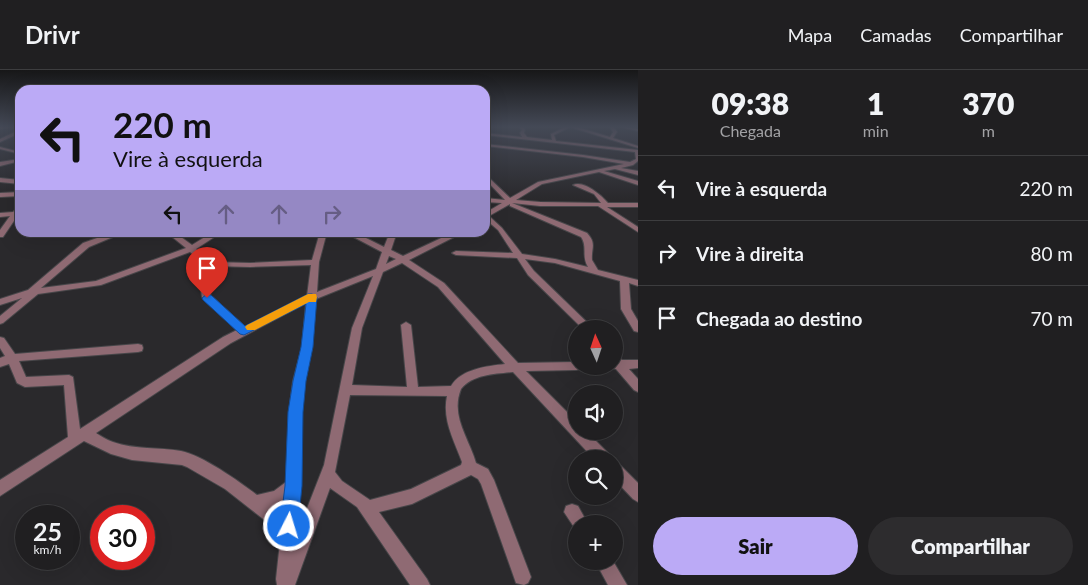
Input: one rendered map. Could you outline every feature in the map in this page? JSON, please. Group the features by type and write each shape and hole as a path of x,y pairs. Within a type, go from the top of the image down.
{"street":[{"path":"519,151 527,156"},
{"path":"532,151 638,165"},
{"path":"490,213 540,183 616,168 631,164 638,159"},
{"path":"0,164 15,161"},
{"path":"616,168 638,173"},
{"path":"600,171 638,183"},
{"path":"0,180 15,182"},
{"path":"490,182 507,202 584,235 590,248 587,255 588,259 594,271"},
{"path":"576,185 596,193 603,204 638,230"},
{"path":"0,195 15,194"},
{"path":"490,200 540,204 638,206"},
{"path":"0,215 15,214"},
{"path":"0,235 15,214"},
{"path":"490,220 500,229 537,280 579,320"},
{"path":"10,222 15,222"},
{"path":"0,321 86,245 109,237"},
{"path":"176,237 211,264 250,265 315,262"},
{"path":"0,302 33,291 98,283 192,249 211,237"},
{"path":"285,585 293,486 295,412 299,381 307,347 315,262 322,237"},
{"path":"357,237 404,260 441,285 568,422"},
{"path":"285,585 328,483 357,328 392,237"},
{"path":"0,489 88,435 227,340 312,297 404,260 451,237"},
{"path":"456,253 518,256 555,261 638,283"},
{"path":"211,264 205,290 207,298 244,331"},
{"path":"624,279 626,309 638,329"},
{"path":"406,325 413,392"},
{"path":"0,341 6,360 21,380 25,382 69,380 88,435 111,448 132,453 183,458 230,484 289,528"},
{"path":"6,360 138,348"},
{"path":"623,363 638,364"},
{"path":"367,508 412,496 467,470 467,457 453,421 452,413 453,391 461,381 476,374 515,366 568,366"},
{"path":"623,371 638,387"},
{"path":"345,390 453,391"},
{"path":"586,440 595,450"},
{"path":"468,466 483,474 488,480 522,577"},
{"path":"623,478 638,494"},
{"path":"328,483 362,502 421,585"},
{"path":"256,503 278,498 293,486"},
{"path":"609,570 618,585"}],"slow traffic":[{"path":"251,327 312,297 312,300"}],"route":[{"path":"207,298 244,331 312,297 307,347 299,381 295,412 293,486 289,526"}]}
